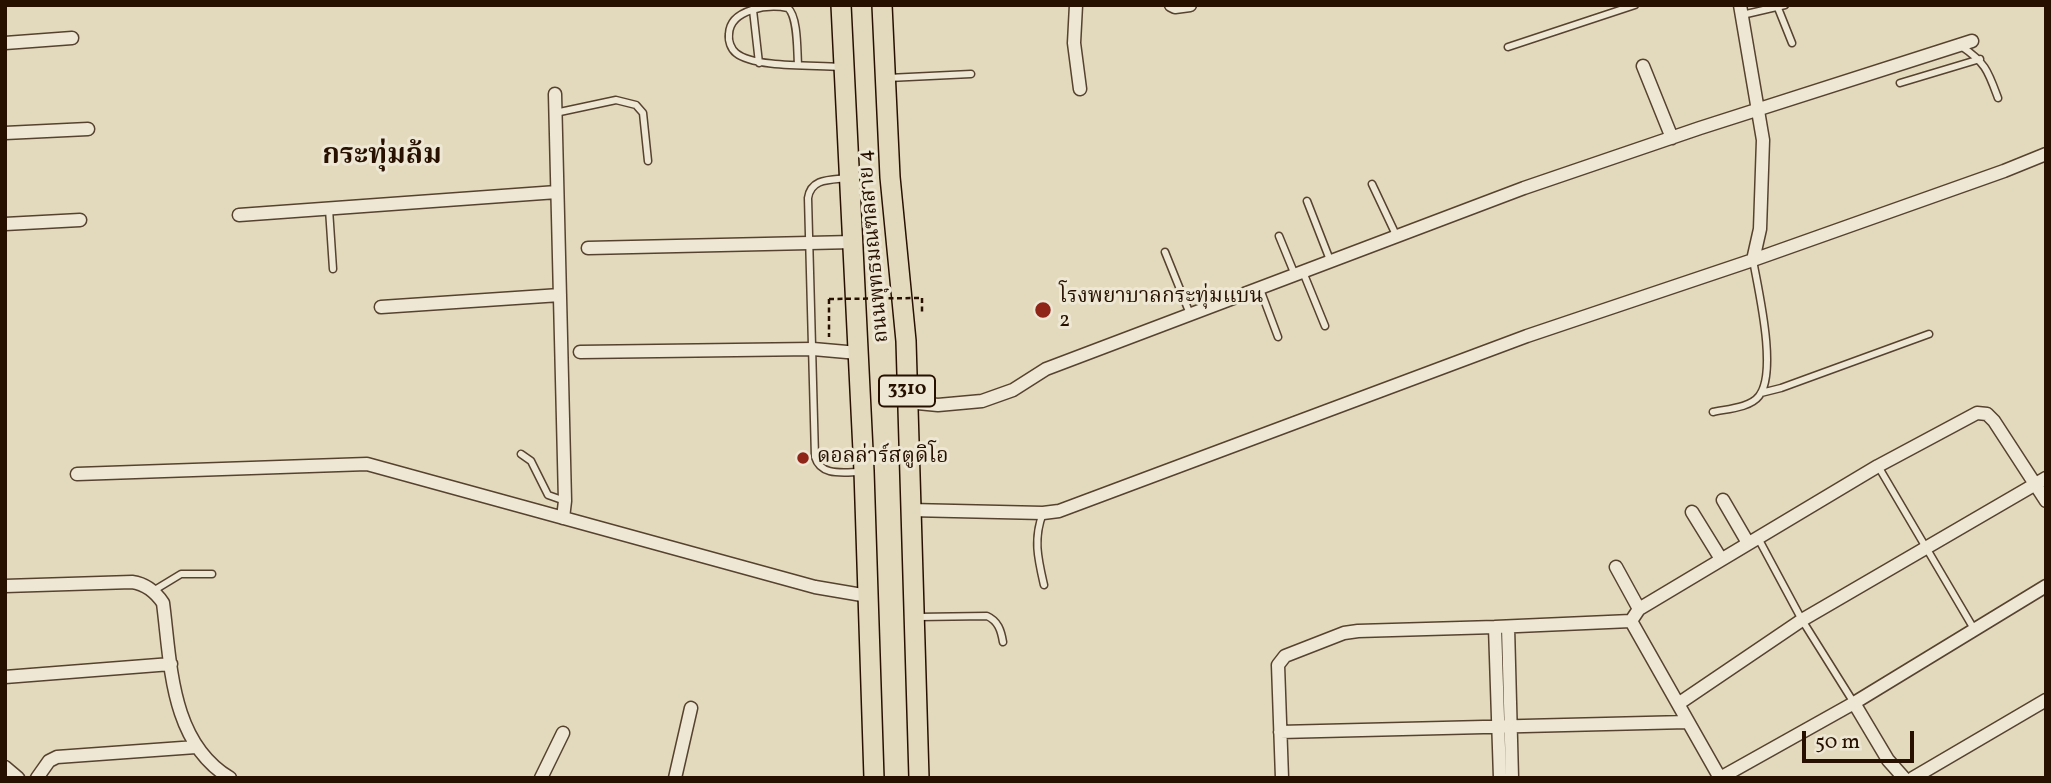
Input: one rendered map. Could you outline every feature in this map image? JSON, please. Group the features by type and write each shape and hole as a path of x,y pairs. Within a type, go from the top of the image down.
{"main road":[{"name":"ถนนพุทธมณฑลสาย 4","path":"841,5 859,353 874,778"},
{"name":"ถนนพุทธมณฑลสาย 4","path":"882,5 890,177 906,341 919,778"}],"street":[{"path":"1076,5 1074,43 1080,89"},
{"path":"1171,5 1190,5"},
{"path":"1741,10 1763,139 1760,229 1752,260"},
{"path":"5,43 72,38"},
{"path":"907,402 962,404 999,397 1046,369 1524,188 1966,43"},
{"path":"1643,66 1672,138"},
{"path":"555,94 565,501 563,517"},
{"path":"5,133 88,129"},
{"path":"910,510 1043,513 1059,511 1527,336 1752,260 2046,154"},
{"path":"239,215 557,192"},
{"path":"5,224 80,220"},
{"path":"588,248 853,242"},
{"path":"381,307 560,295"},
{"path":"580,352 813,349 859,353"},
{"path":"1630,621 1639,609 1720,559 1878,466 1977,413 1987,414 1994,421 2041,481 2046,501"},
{"path":"78,474 367,464 815,587 868,596"},
{"path":"1678,704 1802,620 2041,481"},
{"path":"1723,500 1753,540"},
{"path":"1692,512 1720,559"},
{"path":"1616,567 1639,609"},
{"path":"5,586 132,582 142,584 153,591 163,603 178,708 205,760 230,778"},
{"path":"1630,621 1720,778 1854,703 2046,586"},
{"path":"1282,778 1278,665 1284,656 1344,633 1357,631 1630,621"},
{"path":"1500,778 1504,726 1502,627"},
{"path":"5,677 171,664"},
{"path":"1854,703 1888,760 1903,777 2046,700"},
{"path":"675,778 691,708"},
{"path":"1280,732 1687,722"},
{"path":"1504,726 1512,778"},
{"path":"541,778 563,733"},
{"path":"37,778 49,761 57,757 196,747"},
{"path":"5,767 18,778"}],"lane":[{"path":"1508,47 1635,5"},
{"path":"1741,10 1782,6 1791,43"},
{"path":"798,64 792,12 788,8 754,10 734,19 730,27 729,44 736,53 759,63 845,68"},
{"path":"754,10 759,63"},
{"path":"1966,43 1988,71 1998,98"},
{"path":"1900,83 1980,59"},
{"path":"886,78 971,74"},
{"path":"555,113 616,100 636,105 643,113 648,161"},
{"path":"850,177 815,183 809,189 815,457 817,464 834,473 864,471"},
{"path":"1372,184 1397,237"},
{"path":"1307,201 1331,262"},
{"path":"329,209 333,269"},
{"path":"1279,236 1325,326"},
{"path":"1165,252 1190,314"},
{"path":"1713,412 1752,402 1761,393 1766,375 1765,324 1752,260"},
{"path":"1259,289 1278,337"},
{"path":"1761,393 1929,334"},
{"path":"522,454 531,461 548,495 552,499 565,501"},
{"path":"1878,466 1974,629"},
{"path":"1043,513 1037,528 1036,551 1044,585"},
{"path":"1753,540 1854,703"},
{"path":"153,591 181,574 212,574"},
{"path":"913,618 987,615 1001,630 1003,642"}],"path":[{"path":"829,351 829,299 922,298"}],"place":[{"name":"โรงพยาบาลกระทุ่มแบน 2","path":"1043,310"},
{"name":"ดอลล่าร์สตูดิโอ","path":"803,458"}],"district":[{"name":"กระทุ่มล้ม","path":"382,158"}]}
